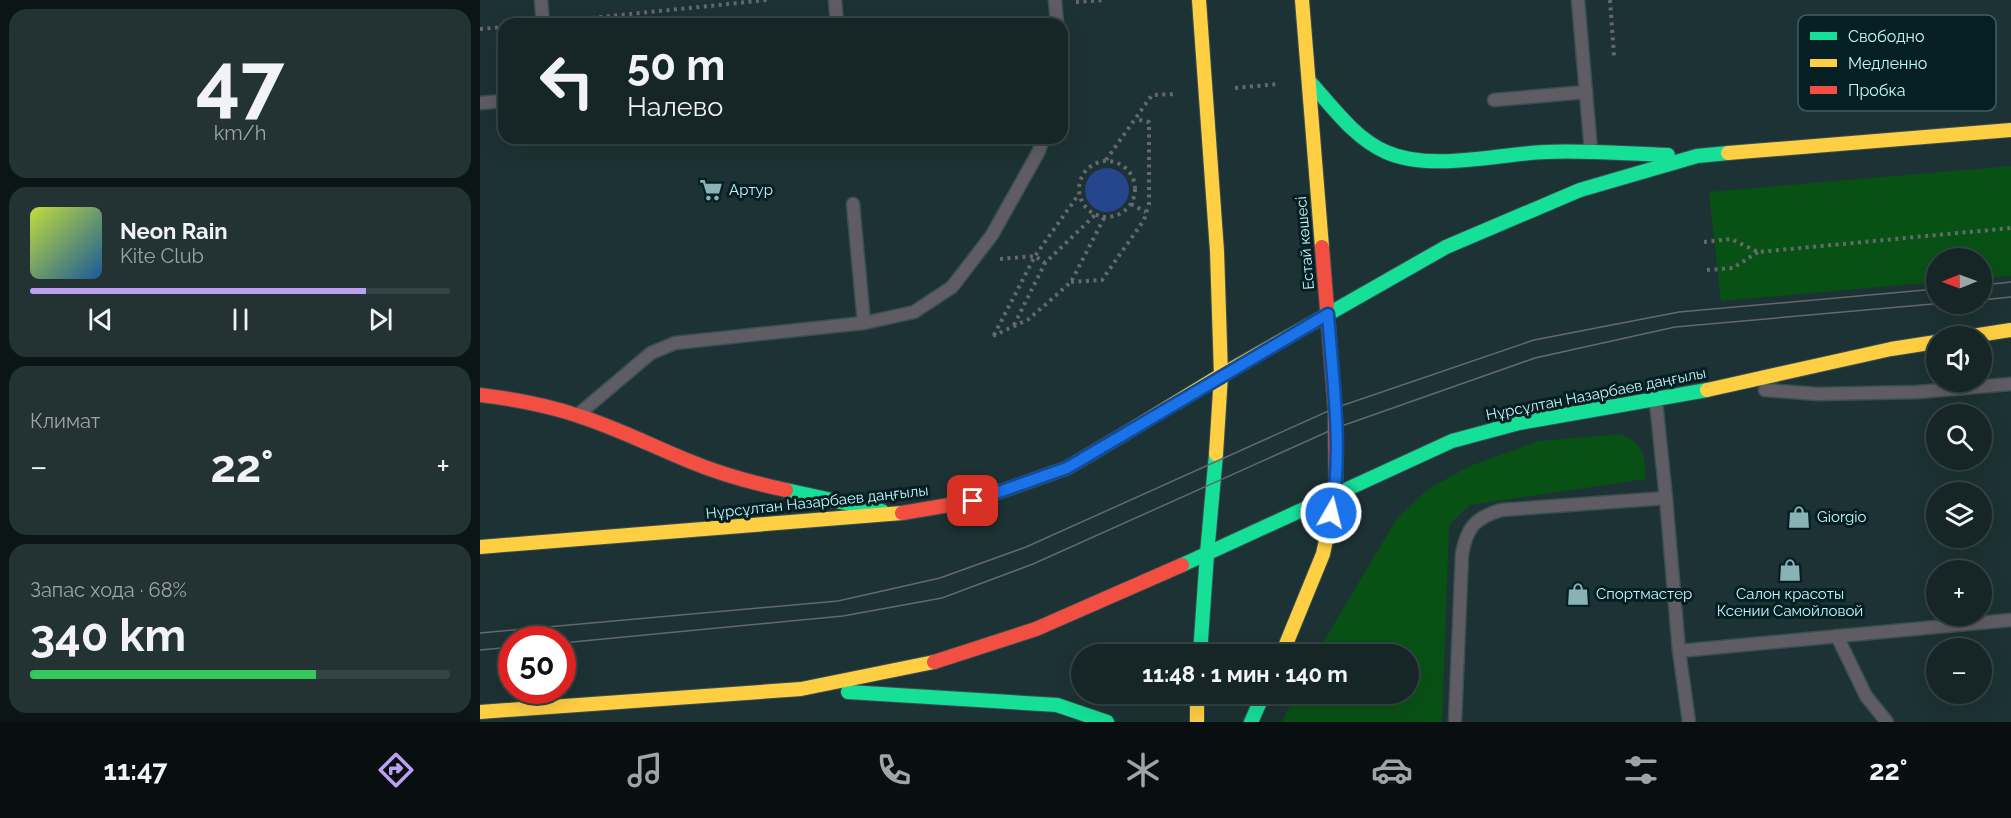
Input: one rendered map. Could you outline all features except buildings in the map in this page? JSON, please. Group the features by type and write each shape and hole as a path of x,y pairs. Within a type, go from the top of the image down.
{"main road":[{"path":"1199,0 1217,251 1221,375 1201,644"},
{"name":"Естай көшесі","path":"1286,644 1323,554 1336,493 1336,428 1302,0"},
{"path":"1309,81 1368,142 1387,153 1406,160 1429,161 1545,152 1697,156"},
{"name":"Нұрсұлтан Назарбаев даңғылы","path":"480,548 896,514 973,501 1067,468 1221,375 1446,247 1580,190 1697,156 2011,130"},
{"path":"1992,333 2011,330"},
{"name":"Нұрсұлтан Назарбаев даңғылы","path":"480,712 801,689 925,665 1036,629 1207,554 1452,441 1519,423 1719,388 1891,349 1926,344"},
{"path":"480,395 521,400 577,415 631,435 690,462 751,483 896,514"},
{"path":"801,689 1057,705 1107,722"},
{"path":"1197,704 1197,722"},
{"path":"1251,722 1259,704"}],"lane":[{"path":"541,0 543,18"},
{"path":"835,0 836,18"},
{"path":"1578,0 1592,153"},
{"path":"1055,2 1056,18"},
{"path":"1494,100 1586,92"},
{"path":"480,103 498,101"},
{"path":"577,415 651,353 675,344 864,323 914,312 952,287 992,235 1041,144"},
{"path":"854,204 864,323"},
{"path":"1719,388 1818,394 1896,393 2011,384"},
{"path":"1655,398 1679,651 1689,722"},
{"path":"1455,722 1462,554 1465,538 1473,524 1486,514 1501,510 1666,498"},
{"path":"1679,651 2011,620"},
{"path":"1837,636 1866,696 1887,722"}],"path":[{"path":"592,18 767,0"},
{"path":"1055,2 1105,0"},
{"path":"1610,0 1614,56"},
{"path":"480,29 498,28"},
{"path":"1228,88 1285,83"},
{"path":"1106,161 1152,95 1176,93"},
{"path":"1071,282 1102,280 1144,220 1149,204 1149,122 1136,119"},
{"path":"1079,194 1082,203 1095,215 1104,218 1122,214 1131,204 1136,191 1131,173 1124,166 1115,162 1096,163 1082,176 1079,194 1035,256 993,336 1029,319 1071,282 1104,218"},
{"path":"1131,204 1146,212"},
{"path":"1014,326 1045,262 1095,215"},
{"path":"1707,270 1733,268 1758,252 2011,228"},
{"path":"1704,242 1731,239 1758,252"},
{"path":"971,262 1035,256 1045,262"}],"green space":[{"path":"2011,166 2011,276 1992,277 1992,248 1926,248 1926,283 1721,301 1709,192"},
{"path":"1621,434 1635,443 1642,452 1646,479 1469,505 1449,525 1442,722 1282,722 1291,704 1419,704 1419,644 1322,644 1396,520 1428,489 1470,466 1539,441"}],"water":[{"path":"1107,168 1115,169 1123,174 1128,182 1128,198 1123,206 1115,211 1107,212 1099,211 1091,206 1086,198 1085,190 1086,182 1091,174 1099,169"}],"tram line":[{"path":"1992,284 2011,282"},
{"path":"480,633 838,601 940,578 1026,547 1335,408 1534,340 1679,312 1926,290"},
{"path":"1992,299 2011,297"},
{"path":"576,642 843,616 942,598 1033,564 1336,428 1535,358 1675,327 1926,305"},
{"path":"480,650 498,648"}],"traffic: fast":[{"path":"1309,81 1344,121 1364,139 1386,152 1404,158 1443,161 1560,152 1668,155"},
{"path":"1323,317 1446,247 1580,190 1697,156 1728,153"},
{"path":"1182,565 1452,441 1519,423 1707,390"},
{"path":"1207,554 1216,454"},
{"path":"786,490 882,511"},
{"path":"1201,644 1207,554"},
{"path":"848,692 1057,705 1107,722"},
{"path":"1251,722 1259,704"}],"traffic: slow":[{"path":"1199,0 1217,251 1221,375 1216,454"},
{"path":"1302,0 1322,247"},
{"path":"1728,153 2011,130"},
{"path":"1126,433 1323,317"},
{"path":"1992,333 2011,330"},
{"path":"1707,390 1891,349 1926,344"},
{"path":"1286,644 1323,554 1336,493"},
{"path":"480,547 902,513"},
{"path":"480,712 801,689 934,662"},
{"path":"1197,704 1197,722"}],"traffic: jam":[{"path":"1322,247 1335,408 1336,493"},
{"path":"480,395 505,398 567,412 713,470 786,490"},
{"path":"902,513 973,501 1067,468 1126,433"},
{"path":"934,662 1036,629 1182,565"}],"place":[{"name":"Артур","path":"711,190"},
{"name":"Giorgio","path":"1799,517"},
{"name":"Салон красоты Ксении Самойловой","path":"1790,570"},
{"name":"Спортмастер","path":"1578,594"}],"route":[{"path":"973,501 1067,468 1221,375 1328,314 1336,428 1336,493 1331,513"}]}
